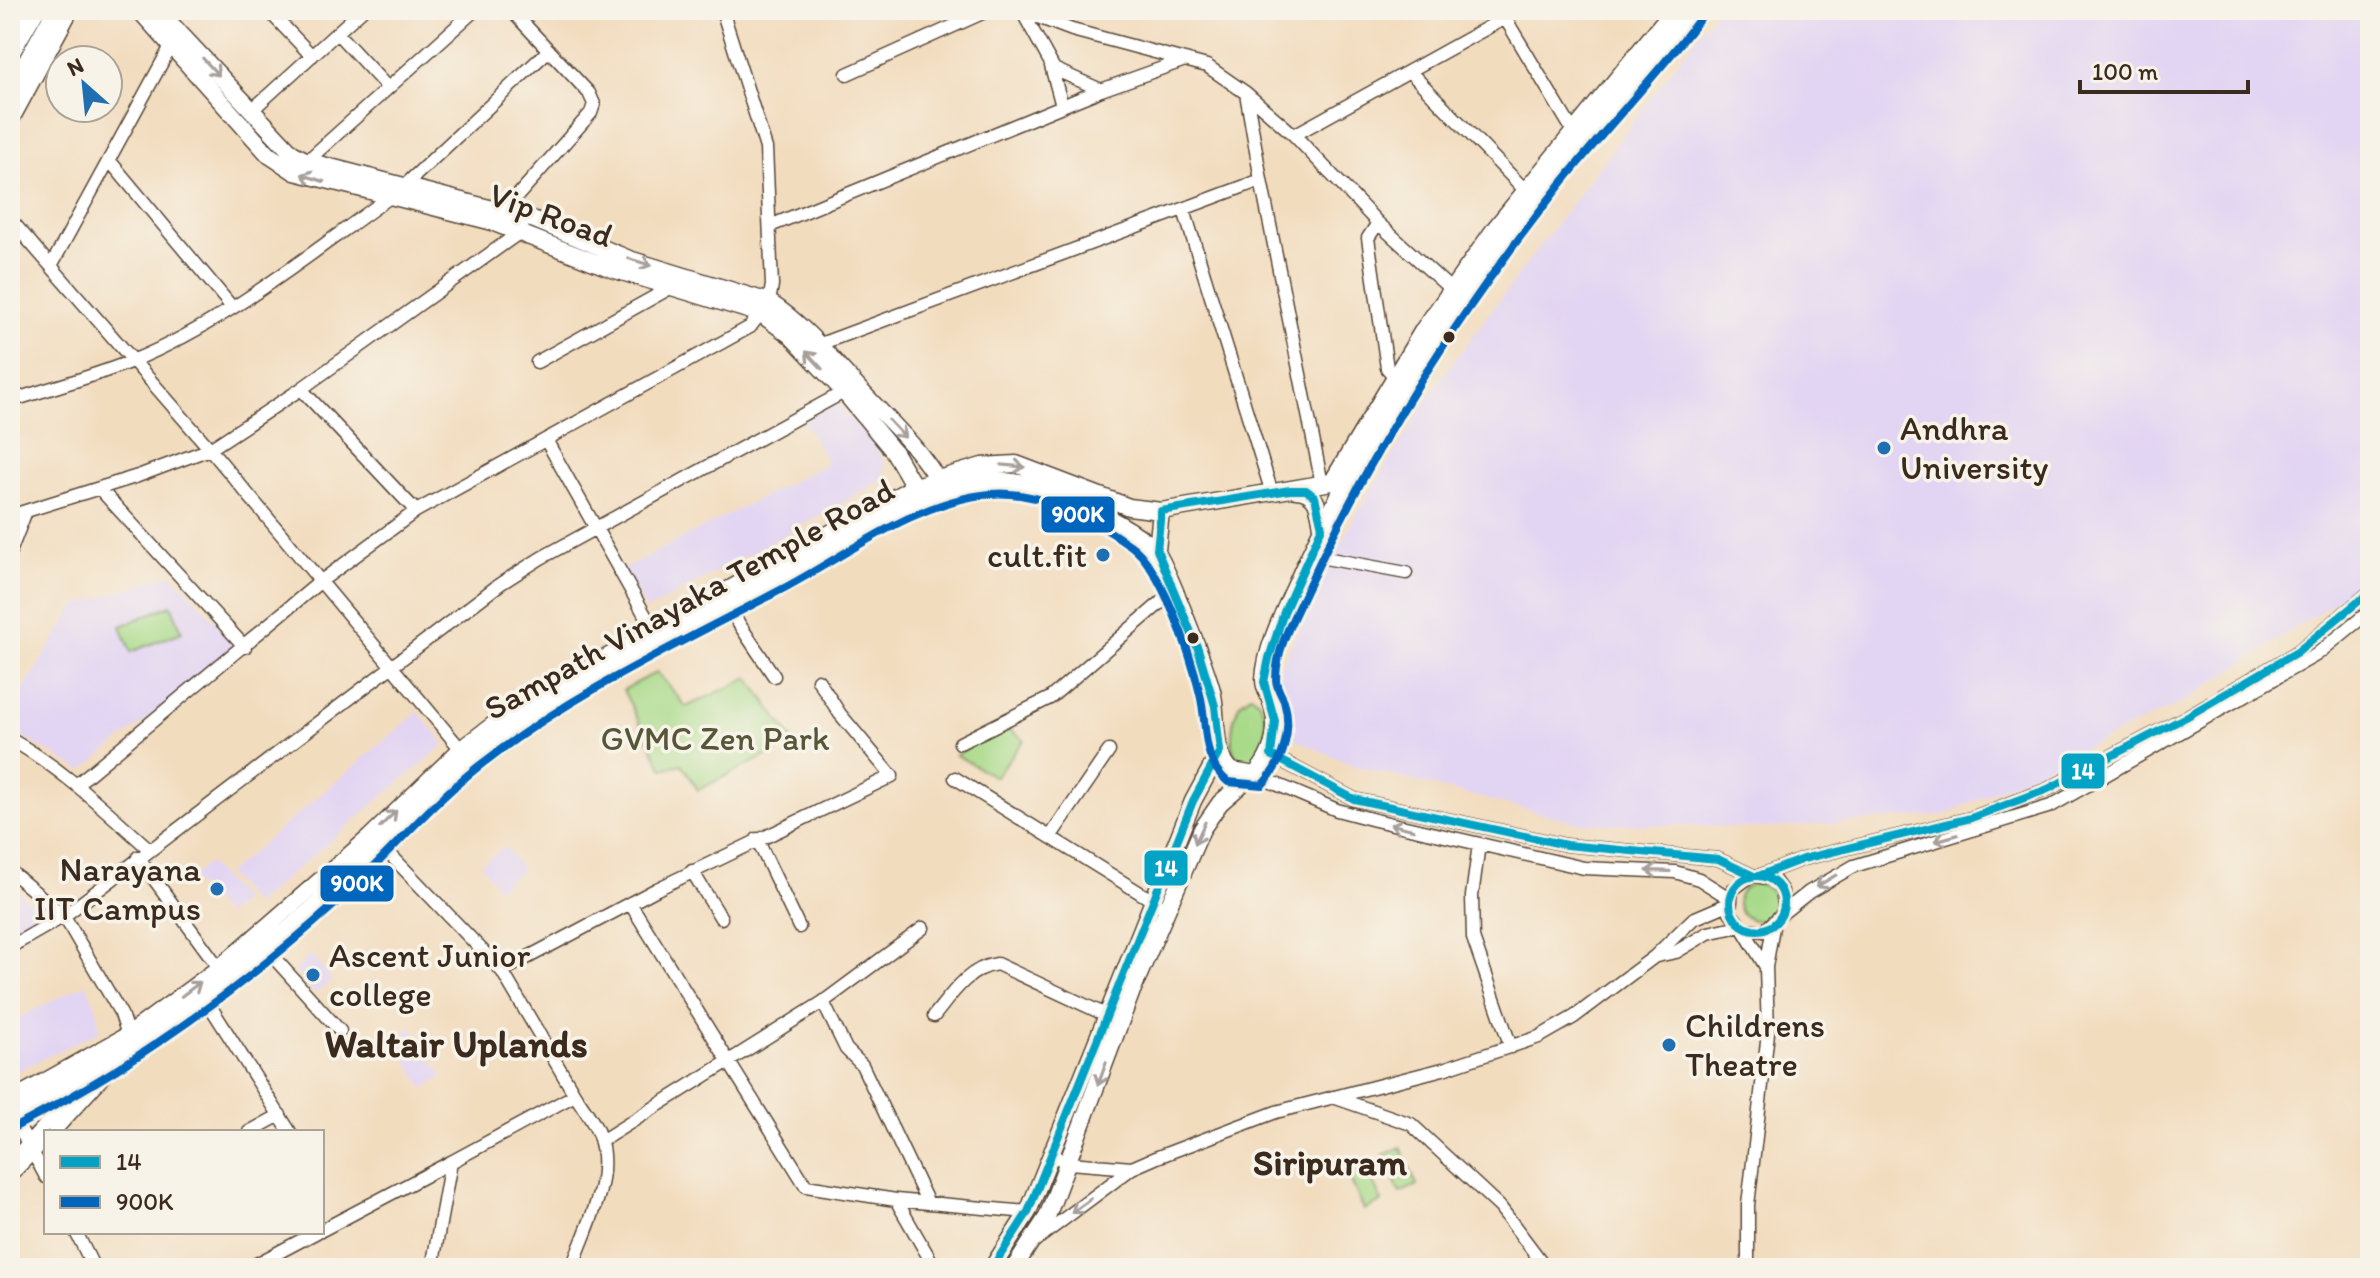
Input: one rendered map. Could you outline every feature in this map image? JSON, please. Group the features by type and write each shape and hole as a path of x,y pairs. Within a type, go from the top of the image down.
{"main road":[{"path":"10,91 55,10"},
{"path":"10,121 70,10"},
{"name":"Vip Road","path":"139,10 240,125 282,165 320,181 504,211 535,220 629,259 765,308 844,392 894,452 923,502"},
{"name":"Vip Road","path":"158,10 292,153 307,161 396,193 522,231 612,269 789,315 820,344 927,462 941,485"},
{"path":"992,1268 1028,1212 1106,1015 1209,815 1271,755 1275,721 1264,682 1284,612 1322,527 1455,294 1524,189 1673,10"},
{"path":"1322,484 1332,482 1394,376 1455,294 1691,10"},
{"path":"10,55 32,15"},
{"name":"Sampath Vinayaka Temple Road","path":"128,1043 205,998 267,950 382,846 465,754 863,530 923,502 941,485 982,466 1016,464 1129,507 1161,511 1322,484"},
{"name":"Sampath Vinayaka Temple Road","path":"128,1043 524,704 915,486 1014,481 1110,520 1157,550"},
{"path":"1290,490 1306,490 1315,497 1322,527"},
{"path":"1161,511 1157,550 1203,662 1215,706 1220,751 1227,767 1253,775"},
{"path":"1014,1268 1047,1217 1069,1163 1132,991 1193,801 1220,751"},
{"path":"10,1111 96,1069 128,1043"},
{"path":"10,1111 128,1043"}],"street":[{"path":"14,10 32,15"},
{"path":"268,10 312,56"},
{"path":"307,161 475,10"},
{"path":"504,211 591,113 594,104 589,93 511,10"},
{"path":"77,784 321,581 416,511 740,336 765,308 770,226 764,138 722,10"},
{"path":"847,74 989,10"},
{"path":"252,110 358,11"},
{"path":"1021,12 1051,66 1062,106"},
{"path":"1021,12 1223,73 1294,135 1378,223 1455,294"},
{"path":"1294,135 1411,73 1503,14 1573,131"},
{"path":"337,33 388,88"},
{"path":"52,264 171,46"},
{"path":"10,401 131,361 231,306 396,193 549,50"},
{"path":"770,226 1101,90 1185,60"},
{"path":"1051,66 1068,78 1101,90"},
{"path":"1411,73 1524,189"},
{"path":"1246,93 1322,484"},
{"path":"109,160 231,306"},
{"path":"820,344 1261,180"},
{"path":"1184,210 1272,493"},
{"path":"10,219 210,449 465,754"},
{"path":"10,516 210,449 301,389 535,220"},
{"path":"1378,223 1368,238 1370,264 1387,368 1394,376"},
{"path":"537,362 672,287"},
{"path":"301,389 416,511"},
{"path":"10,947 64,916 500,584 844,392"},
{"path":"546,440 654,631"},
{"path":"99,488 245,647"},
{"path":"10,552 26,511"},
{"path":"1309,555 1406,573"},
{"path":"960,743 1050,698 1173,592"},
{"path":"1030,1245 1132,1168 1276,1112 1539,1037 1574,1017 1654,957 1693,919 1728,901 1737,883 1803,859 1971,818 2048,789 2186,717 2297,652 2370,592"},
{"path":"727,606 774,676"},
{"path":"1748,1268 1748,1205 1768,1033 1766,967 1773,927 1785,911 1809,892 1854,866 2051,806 2316,655 2370,611"},
{"path":"502,971 692,871 892,776 840,714 818,680"},
{"path":"10,739 43,757 77,784 143,853 219,968"},
{"path":"1050,837 1109,751"},
{"path":"1271,755 1354,799 1566,845 1718,859 1774,880 1782,891 1785,911"},
{"path":"1253,775 1337,810 1479,844 1584,868 1675,872 1699,879 1728,901 1766,967"},
{"path":"955,778 1160,906"},
{"path":"757,839 799,927"},
{"path":"1479,844 1472,896 1473,938 1511,1047"},
{"path":"382,846 502,971 601,1141 597,1198 572,1268"},
{"path":"10,871 64,916 121,1014 128,1043 100,1085 56,1130"},
{"path":"692,871 721,918"},
{"path":"630,903 806,1186 896,1200 1028,1212"},
{"path":"1654,957 1676,952 1708,933 1741,927 1764,931 1773,927"},
{"path":"601,1141 823,1002 923,928"},
{"path":"267,950 340,1031"},
{"path":"934,1016 964,981 985,966 997,964 1106,1015"},
{"path":"205,998 289,1130"},
{"path":"823,1002 846,1049 862,1065 927,1201"},
{"path":"46,1130 96,1069"},
{"path":"324,1229 575,1095"},
{"path":"1333,1097 1411,1124 1500,1207 1546,1268"},
{"path":"10,1111 44,1174"},
{"path":"253,1130 280,1115"},
{"path":"10,1176 44,1132"},
{"path":"10,1162 44,1141"},
{"path":"1050,1155 1069,1163 1132,1168"},
{"path":"432,1268 451,1162"},
{"path":"896,1200 935,1268"},
{"path":"77,1234 94,1268"},
{"path":"249,1268 314,1234"}],"shaded area":[{"name":"Andhra University","path":"1717,10 2370,10 2370,578 2187,700 1944,815 1768,828 1580,823 1355,766 1297,740 1270,688 1354,518 1441,378"},
{"path":"836,401 877,448 883,461 884,480 647,610 623,569 828,463 804,422"},
{"path":"172,574 233,640 232,651 82,771 10,729 10,711 75,606"},
{"path":"418,712 445,744 254,905 227,874"},
{"path":"505,847 522,870 498,888 481,864"},
{"name":"Narayana IIT Campus","path":"208,863 243,900 226,916 191,878"},
{"path":"10,885 46,915 10,937"},
{"name":"Ascent Junior college","path":"311,955 332,980 315,994 295,969"},
{"path":"86,984 97,1009 99,1031 10,1075 10,1022"},
{"path":"412,1027 443,1077 424,1088 394,1040"}],"green space":[{"path":"171,605 182,632 131,652 121,626"},
{"name":"GVMC Zen Park","path":"657,672 686,707 749,678 794,742 698,790 682,764 663,769 623,690"},
{"path":"1251,695 1262,709 1266,726 1257,762 1244,768 1238,762 1232,737 1240,703"},
{"path":"1004,726 1024,740 995,777 956,755"},
{"path":"1756,884 1769,889 1774,902 1769,915 1756,920 1743,915 1738,902 1743,889"},
{"path":"1401,1147 1417,1185 1400,1193 1383,1155"},
{"path":"1365,1164 1382,1202 1364,1210 1347,1172"}],"transit line":[{"name":"900K","path":"15,1127 142,1053 260,968 335,904 460,782 515,739 590,691 788,586 885,530 936,507 963,499 1008,494 1045,501 1099,525 1142,556 1174,613 1190,657 1213,763 1228,782 1262,785 1276,767 1287,735 1284,701 1276,679 1282,645 1331,539 1388,434 1451,334 1520,236 1701,17"},
{"name":"14","path":"992,1268 1028,1212 1193,801 1220,751 1215,706 1198,649 1157,550 1161,511 1290,490 1306,490 1315,497 1322,527 1284,612 1264,682 1275,721 1271,755 1354,799 1566,845 1718,859 1752,875"},
{"name":"14","path":"1761,875 1803,859 1971,818 2048,789 2186,717 2297,652 2370,592"},
{"name":"14","path":"1757,876 1776,884 1784,903 1776,922 1757,930 1738,922 1730,903 1738,884 1757,876"}],"place":[{"name":"Andhra University","path":"1884,448"},
{"name":"cult.fit","path":"1103,555"},
{"name":"Narayana IIT Campus","path":"217,889"},
{"name":"Ascent Junior college","path":"313,975"},
{"name":"Childrens Theatre","path":"1669,1045"}],"district":[{"name":"Waltair Uplands","path":"456,1044"},
{"name":"Siripuram","path":"1330,1162"}]}
